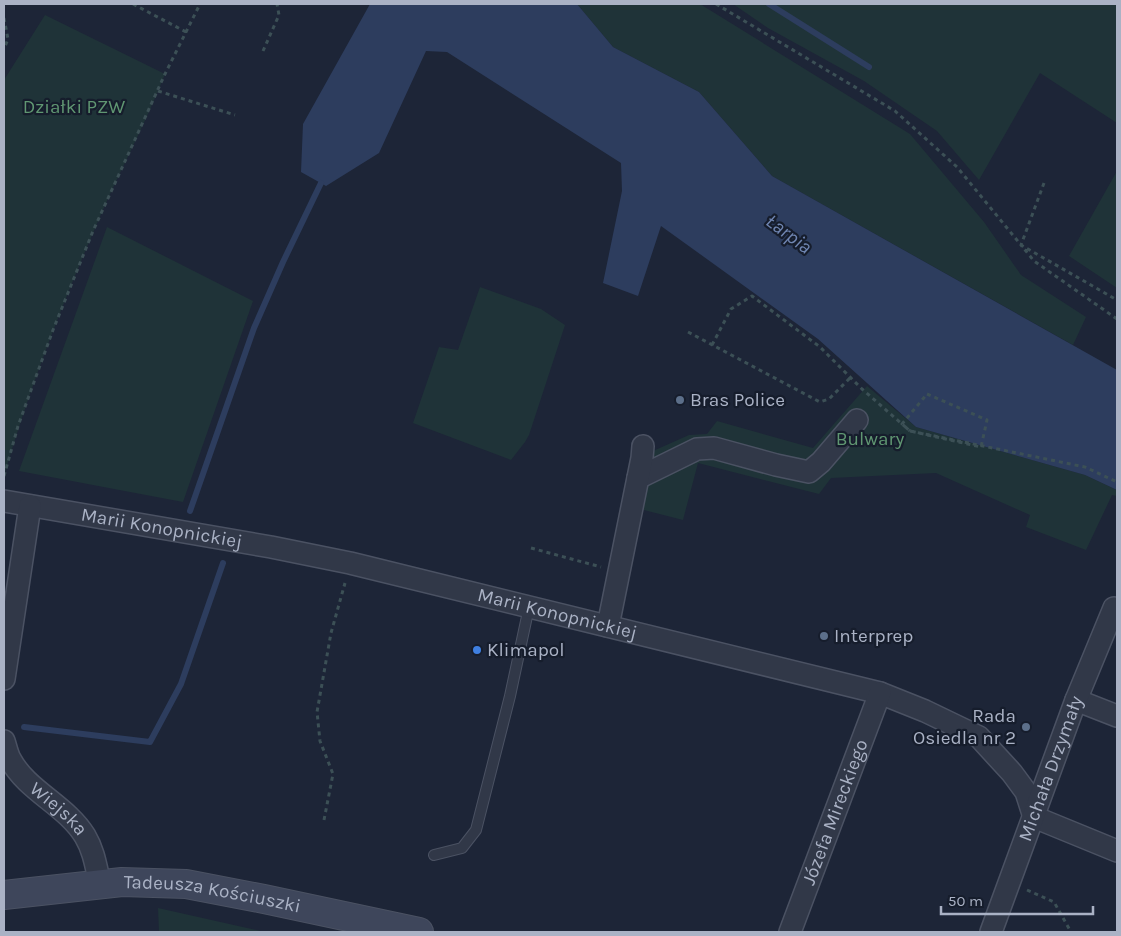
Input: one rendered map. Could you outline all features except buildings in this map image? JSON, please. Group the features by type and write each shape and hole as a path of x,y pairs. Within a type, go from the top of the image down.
{"main road":[{"name":"Tadeusza Kościuszki","path":"4,895 100,884 166,882 208,887 419,932"}],"street":[{"path":"638,478 697,449 714,448 809,472 821,462 857,420"},
{"path":"608,626 643,446"},
{"name":"Marii Konopnickiej","path":"4,501 271,547 350,563 880,693 925,711 979,737 999,757 1026,792 1034,817"},
{"path":"4,679 30,506"},
{"name":"Michała Drzymały","path":"991,932 1076,700 1114,608"},
{"name":"Józefa Mireckiego","path":"790,932 880,693"},
{"path":"1076,700 1117,716"},
{"name":"Wiejska","path":"6,753 22,776 64,813 84,835 94,856 100,884"},
{"path":"1034,817 1117,851"}],"lane":[{"path":"434,855 462,848 476,830 510,696 529,607"}],"path":[{"path":"133,4 186,32"},
{"path":"4,476 18,426 93,232 165,74 200,4"},
{"path":"263,50 279,15 277,4"},
{"path":"716,4 895,112 957,167 1034,261 1117,319"},
{"path":"4,18 8,39 4,49"},
{"path":"158,91 235,115"},
{"path":"1021,245 1044,183"},
{"path":"1021,245 1117,300"},
{"path":"712,345 731,309 752,296 820,347 850,378 910,431 1085,467 1117,482"},
{"path":"688,332 820,402 829,398 850,378"},
{"path":"902,424 927,394 986,420 981,447"},
{"path":"531,548 620,572"},
{"path":"324,820 333,774 320,742 317,712 331,633 350,563"},
{"path":"1022,888 1054,902 1071,932"}],"green space":[{"path":"577,4 700,4 910,134 984,222 1021,275 1086,317 1073,345 772,176 699,92 613,47"},
{"path":"733,4 1117,4 1117,123 1040,73 979,180 937,131 864,81 768,28"},
{"name":"Działki PZW","path":"45,15 165,74 68,293 34,383 4,476 4,80"},
{"path":"1117,171 1117,288 1069,256"},
{"path":"107,227 253,301 183,502 19,471"},
{"path":"480,287 541,309 565,325 529,435 511,460 413,423 439,347 458,350"},
{"name":"Bulwary","path":"867,386 916,427 1085,475 1117,490 1117,496 1112,495 1086,550 1026,527 1030,515 936,473 831,478 819,494 698,463 683,520 640,509 653,451 689,435 707,434 717,421 813,448"},
{"path":"158,908 265,932 159,932"}],"water":[{"name":"Łarpia","path":"370,4 577,4 613,47 699,92 772,176 1117,370 1117,490 1085,475 916,427 818,339 661,226 638,296 603,283 622,191 621,163 447,52 426,51 379,153 326,186 301,172 303,124"}],"waterway":[{"path":"769,4 869,67"},
{"path":"190,511 254,328 321,183"},
{"path":"24,727 150,742 181,684 223,563"}],"place":[{"name":"Bras Police","path":"680,400"},
{"name":"Interprep","path":"824,636"},
{"name":"Klimapol","path":"477,650"},
{"name":"Rada Osiedla nr 2","path":"1026,727"}]}
